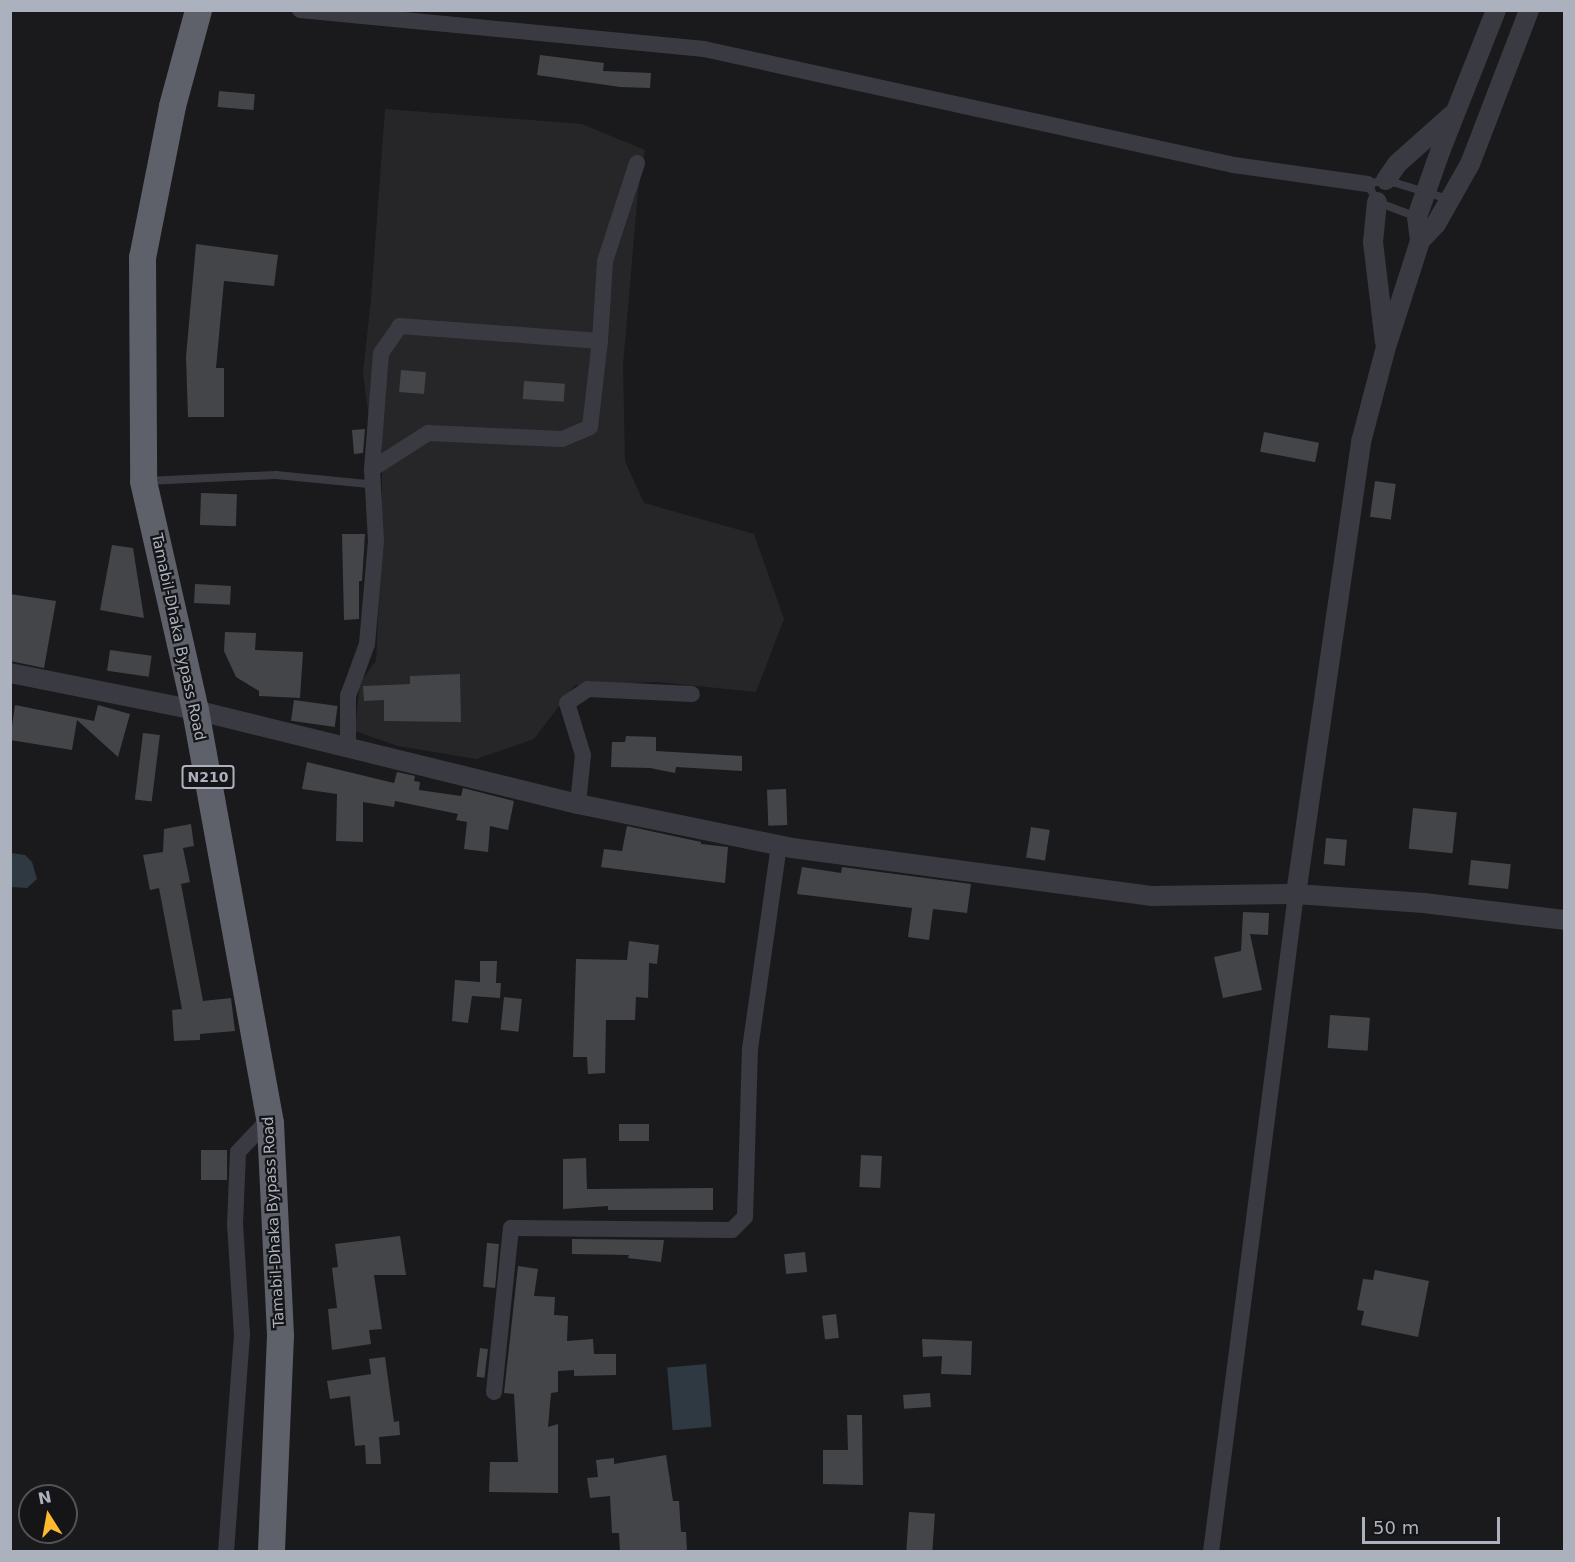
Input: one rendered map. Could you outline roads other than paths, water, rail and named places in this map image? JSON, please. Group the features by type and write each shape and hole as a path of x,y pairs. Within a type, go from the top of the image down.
{"highway":[{"name":"Tamabil-Dhaka Bypass Road","path":"198,10 172,106 142,257 143,481 195,710 269,1119 280,1335 271,1551"}],"street":[{"path":"300,10 704,49 1234,165 1377,182 1458,109"},
{"path":"1211,1551 1296,894 1361,442 1386,347 1426,220 1426,190 1496,10"},
{"path":"1426,220 1448,199 1470,164 1528,10"},
{"path":"370,476 428,433 562,439 590,427 600,341 605,261 637,163"},
{"path":"1377,202 1373,242 1386,347"},
{"path":"348,748 348,696 367,644 376,541 370,476 381,353 400,326 600,341"},
{"path":"10,673 195,710 578,804 779,845 1151,896 1296,894 1424,903 1564,920"},
{"path":"578,804 583,755 567,703 588,689 692,694"},
{"path":"494,1392 511,1228 732,1230 745,1217 750,1049 779,845"},
{"path":"226,1551 242,1335 235,1224 238,1152 269,1119"}],"lane":[{"path":"1426,220 1377,202 1377,182 1426,190 1448,199"},
{"path":"143,481 276,475 370,476"}]}
